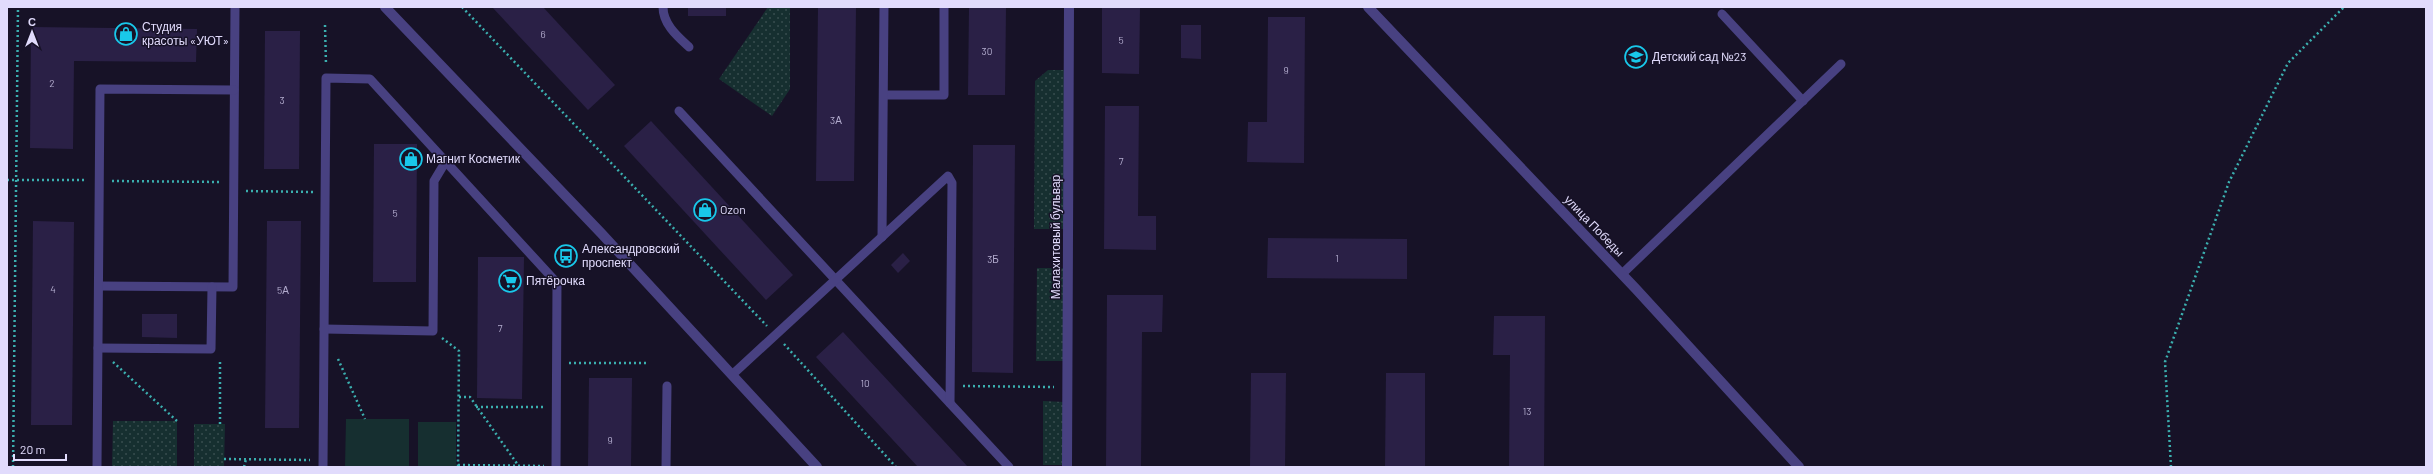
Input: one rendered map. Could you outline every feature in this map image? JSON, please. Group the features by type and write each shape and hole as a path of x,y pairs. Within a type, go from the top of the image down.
{"street":[{"path":"385,7 596,227 733,374 817,467"},
{"name":"Малахитовый бульвар","path":"1067,467 1069,7"},
{"name":"улица Победы","path":"1368,7 1622,274 1799,467"}],"lane":[{"path":"99,286 232,287 235,7"},
{"path":"663,7 663,14 674,34 689,47"},
{"path":"882,237 884,7"},
{"path":"884,95 944,95 944,7"},
{"path":"1722,14 1803,102"},
{"path":"1622,274 1841,64"},
{"path":"323,464 326,78 370,78 558,283 556,467"},
{"path":"97,467 100,89 234,90"},
{"path":"679,111 1009,467"},
{"path":"324,330 433,331 434,181 446,161"},
{"path":"733,374 948,176 952,183 950,403"},
{"path":"98,348 211,349 212,287"},
{"path":"666,467 667,386"}],"path":[{"path":"14,467 18,7"},
{"path":"462,7 776,335 896,467"},
{"path":"2171,467 2165,362 2229,182 2288,63 2344,7"},
{"path":"325,25 326,78"},
{"path":"7,180 100,180 325,192"},
{"path":"433,331 459,351 458,466 556,467"},
{"path":"98,348 177,421"},
{"path":"337,357 365,419"},
{"path":"557,362 646,363"},
{"path":"950,386 1068,387"},
{"path":"459,397 470,397 475,407 519,466"},
{"path":"475,407 556,408"},
{"path":"224,459 323,464"},
{"path":"244,467 246,459"}],"green space":[{"path":"768,7 790,7 790,89 772,116 719,79"},
{"path":"1048,70 1066,70 1065,229 1034,229 1035,81"},
{"path":"1037,268 1064,268 1063,361 1036,361"},
{"path":"1043,401 1064,402 1063,465 1043,465"},
{"path":"346,419 409,419 409,467 345,467"},
{"path":"113,421 177,421 177,467 112,467"},
{"path":"418,422 456,422 456,467 418,467"},
{"path":"194,424 225,424 224,467 194,467"}],"building":[{"path":"492,7 543,7 615,85 588,110"},
{"path":"688,7 726,7 726,16 688,16"},
{"path":"818,7 856,7 854,181 816,181"},
{"path":"969,7 1006,7 1005,95 968,95"},
{"path":"1102,7 1140,7 1139,74 1102,73"},
{"path":"1268,17 1305,17 1304,163 1247,162 1248,122 1267,122"},
{"path":"1181,25 1201,25 1201,59 1181,58"},
{"path":"31,27 197,29 196,62 74,61 73,149 30,148"},
{"path":"265,31 300,31 299,169 264,169"},
{"path":"1105,106 1139,106 1138,216 1156,216 1156,250 1104,249"},
{"path":"651,121 793,275 766,300 624,146"},
{"path":"374,144 417,144 416,282 373,282"},
{"path":"973,145 1015,145 1013,373 972,372"},
{"path":"33,221 74,222 72,425 31,425"},
{"path":"267,221 301,221 299,428 265,428"},
{"path":"1268,238 1407,239 1407,279 1267,278"},
{"path":"903,253 910,261 898,273 891,265"},
{"path":"478,257 524,257 522,399 477,398"},
{"path":"1107,295 1163,295 1162,332 1142,332 1141,467 1106,467"},
{"path":"142,314 177,314 177,338 142,337"},
{"path":"1494,316 1545,316 1544,467 1509,467 1510,355 1493,355"},
{"path":"843,332 968,467 918,467 816,357"},
{"path":"1251,373 1286,373 1285,467 1250,467"},
{"path":"1386,373 1425,373 1425,467 1385,467"},
{"path":"589,378 632,378 631,467 588,467"}],"place":[{"name":"Студия красоты «УЮТ»","path":"126,34"},
{"name":"Детский сад №23","path":"1636,57"},
{"name":"Магнит Косметик","path":"411,159"},
{"name":"Ozon","path":"705,210"},
{"name":"Александровский проспект","path":"566,256"},
{"name":"Пятёрочка","path":"510,281"}]}
